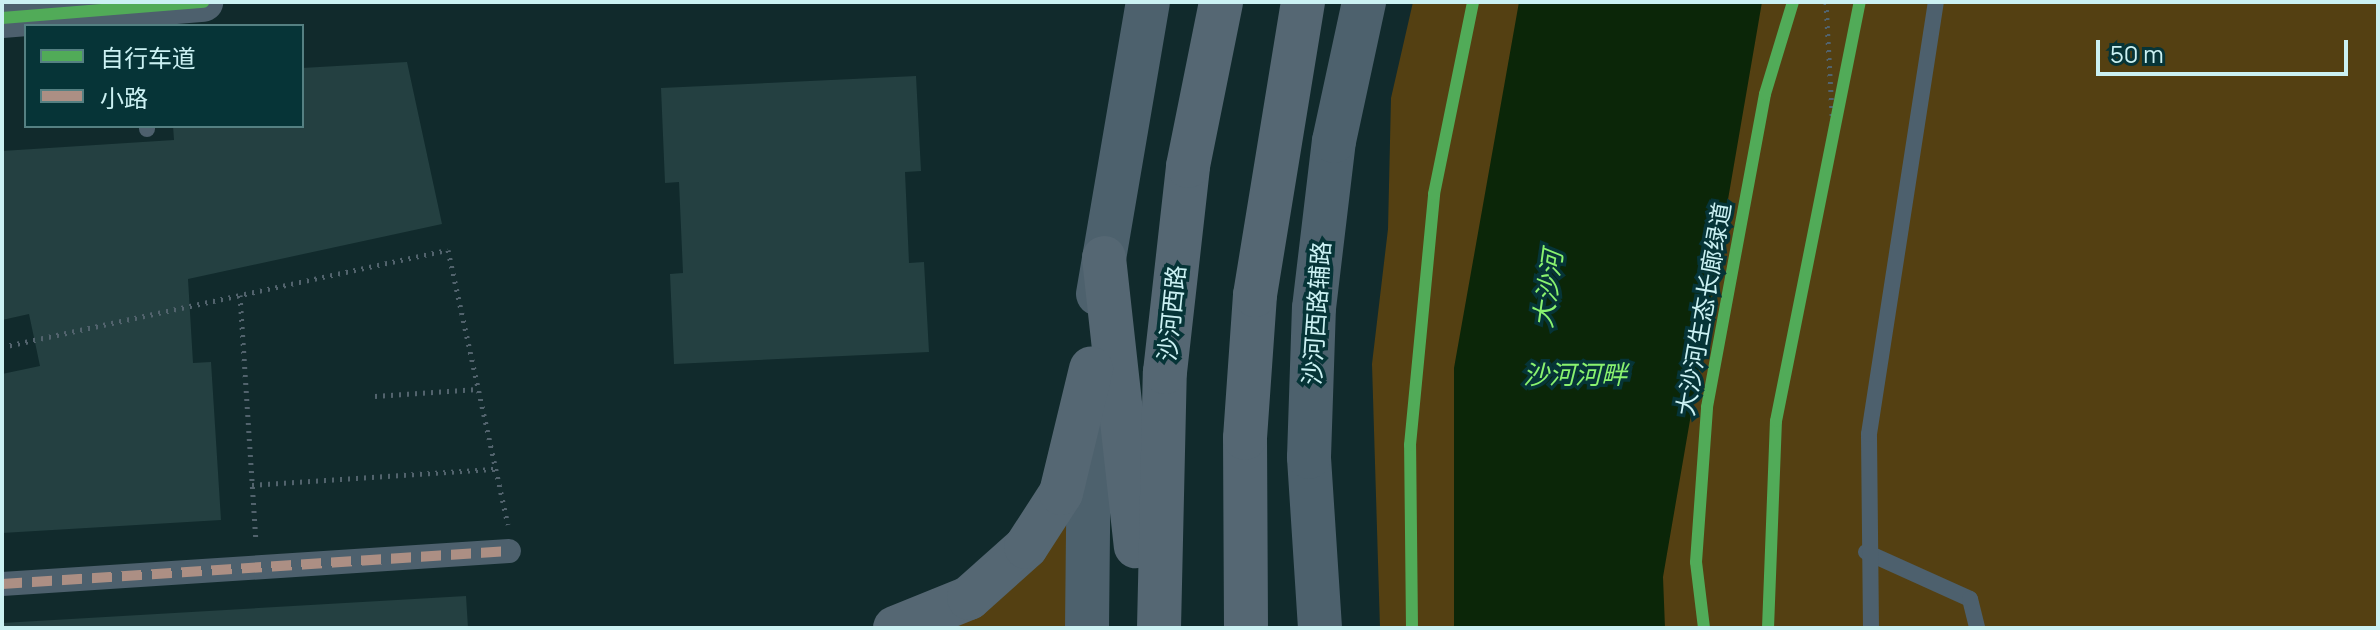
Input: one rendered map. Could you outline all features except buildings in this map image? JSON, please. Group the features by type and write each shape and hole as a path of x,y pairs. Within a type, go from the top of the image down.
{"main road":[{"path":"1087,628 1091,369 1104,258 1148,2"},
{"name":"沙河西路","path":"1159,628 1166,358 1188,166 1221,2"},
{"path":"1246,628 1243,532 1262,226 1303,2"},
{"name":"沙河西路辅路","path":"1320,628 1309,457 1314,308 1334,141 1364,2"},
{"path":"1104,258 1147,628"},
{"path":"895,628 969,598 1026,547 1065,482 1091,369"},
{"path":"1243,532 1259,628"}],"street":[{"path":"2,18 141,17 203,2"},
{"path":"2,584 509,551"}],"lane":[{"path":"1871,628 1866,552 1869,434 1936,2"},
{"path":"1866,552 1970,599 1977,628"}],"path":[{"path":"1826,2 1831,139"},
{"path":"1831,139 1848,60"},
{"path":"2,347 448,250 496,469 509,551"},
{"path":"240,295 257,567"},
{"path":"375,396 478,389"},
{"path":"252,485 496,469"}],"shaded area":[{"path":"1413,2 2378,2 2378,628 1380,628 1372,364 1388,229 1391,98"},
{"path":"1066,525 1071,628 948,628"}],"water":[{"name":"沙河河畔","path":"1519,2 1762,2 1663,577 1665,628 1454,628 1454,368"}],"marked path":[{"path":"2,584 509,551"}],"cycle path":[{"path":"2,18 203,2"},
{"path":"1412,628 1410,445 1434,194 1473,2"},
{"name":"大沙河生态长廊绿道","path":"1704,628 1696,562 1707,407 1765,94 1793,2"},
{"path":"1768,628 1776,421 1860,2"}],"water label":[{"name":"大沙河","path":"1548,289"}]}
